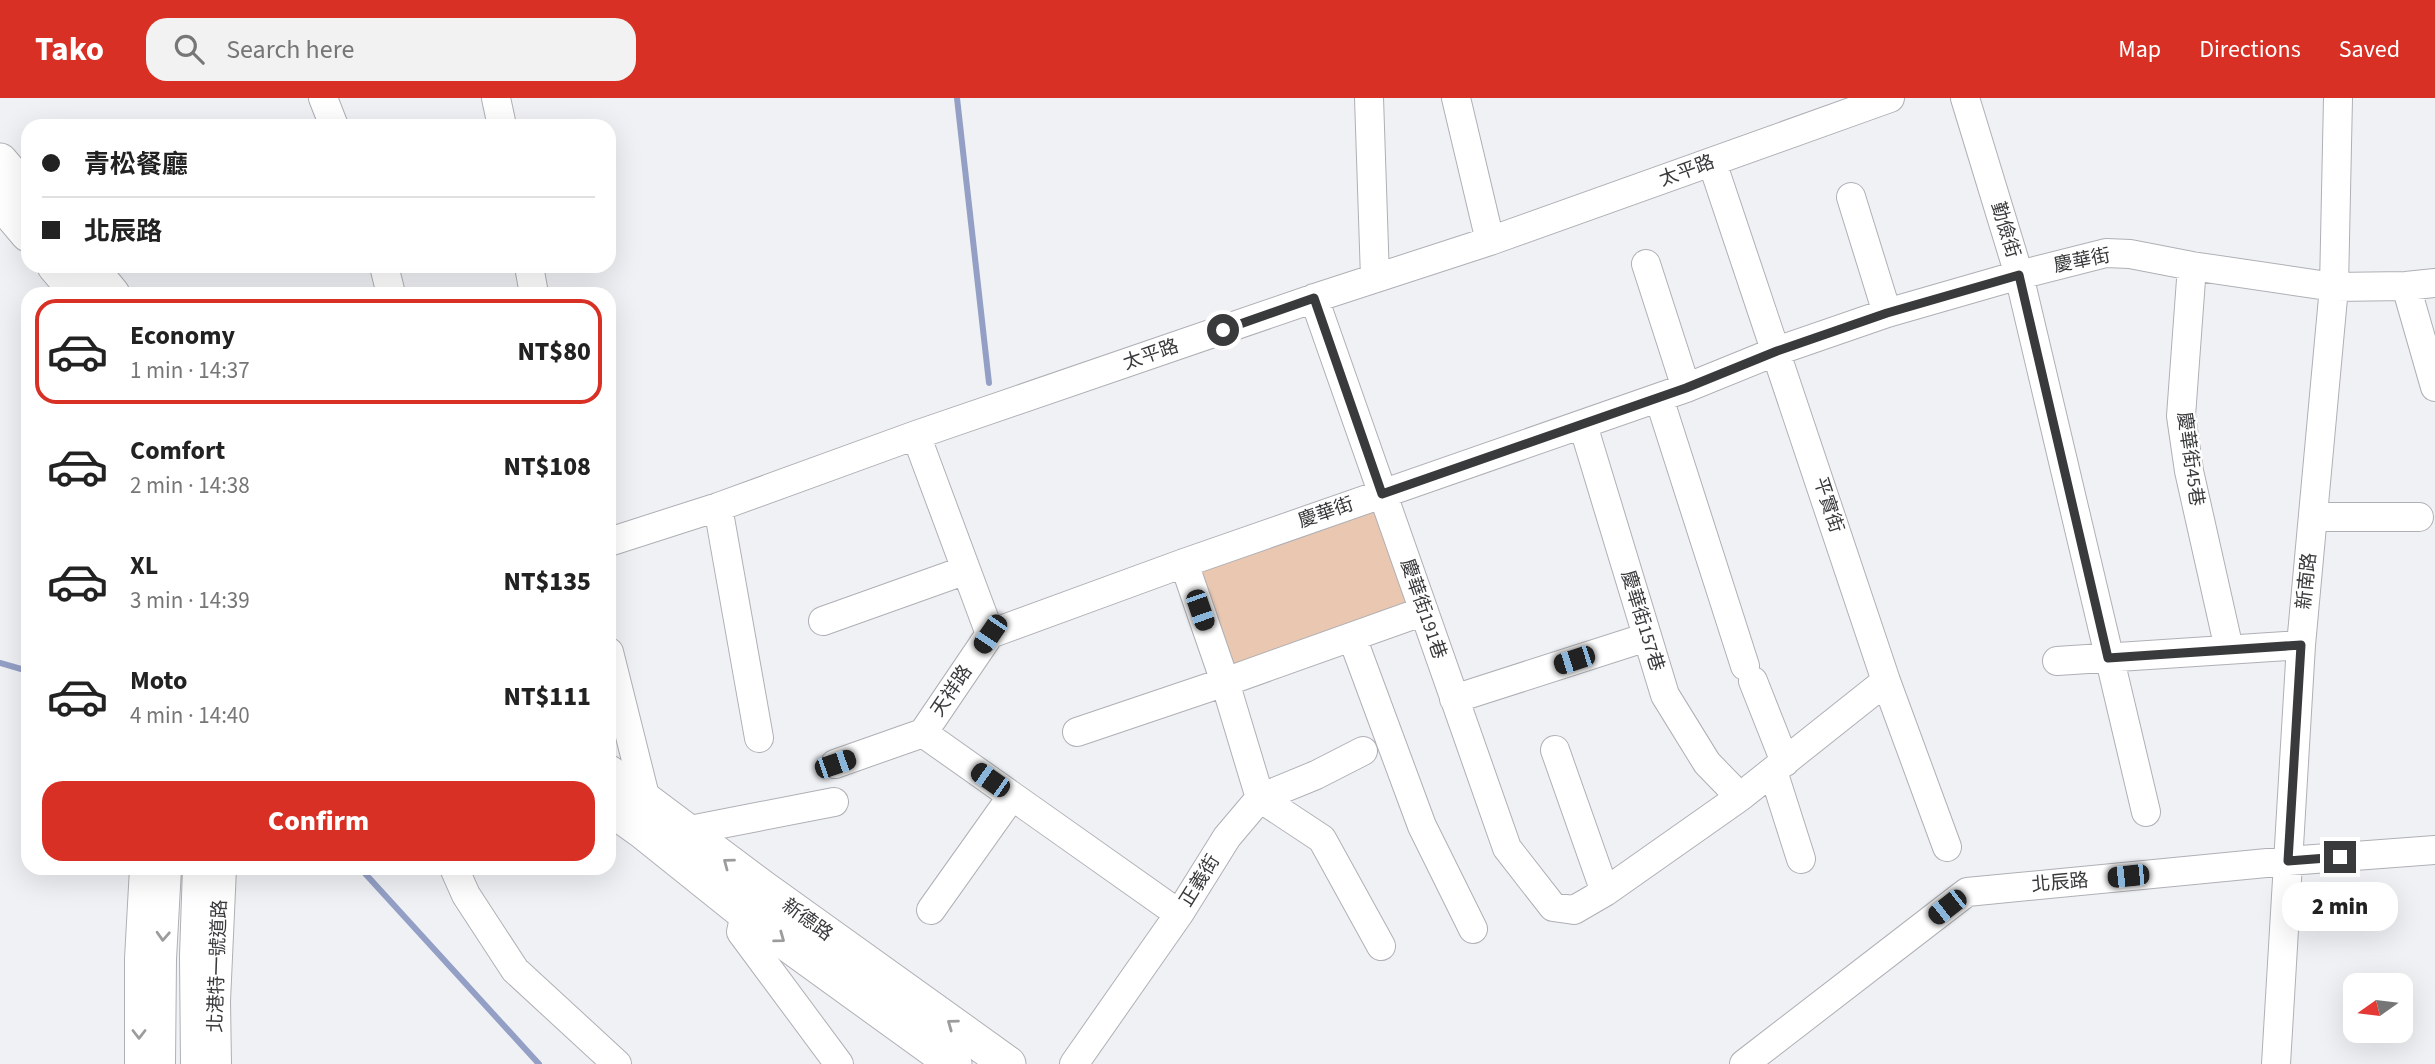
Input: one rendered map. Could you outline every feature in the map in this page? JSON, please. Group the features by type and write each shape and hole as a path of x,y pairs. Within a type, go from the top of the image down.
{"main road":[{"path":"0,161 21,186"},
{"path":"0,201 21,226"},
{"path":"61,273 73,287"},
{"path":"95,273 106,287"},
{"name":"新德路","path":"616,781 645,816 954,1064"},
{"name":"新德路","path":"616,809 685,831 754,901 1008,1064"}],"street":[{"path":"323,98 331,119"},
{"path":"496,98 500,119"},
{"path":"1369,98 1376,278"},
{"path":"1456,98 1490,241"},
{"name":"太平路","path":"616,540 718,507 916,435 1314,298 1490,241 1890,98"},
{"name":"勤儉街","path":"1965,98 2019,275 2146,813"},
{"name":"新南路","path":"2276,1064 2301,645 2334,287 2338,98"},
{"name":"平實街","path":"1712,162 1886,681 1947,847"},
{"path":"1851,197 1887,313"},
{"name":"慶華街","path":"990,634 1184,562 1659,398 1777,351 1887,313 2106,253 2130,254 2334,287 2435,283"},
{"path":"1646,264 1686,388"},
{"name":"慶華街45巷","path":"2192,266 2181,416 2189,471 2229,649"},
{"path":"2406,286 2435,387"},
{"name":"慶華街191巷","path":"1314,298 1507,848 1553,907 1574,910 1605,892"},
{"path":"1659,398 1779,767 1801,859"},
{"name":"慶華街157巷","path":"1583,425 1665,695 1707,763 1740,797"},
{"path":"916,435 990,634"},
{"path":"718,507 760,738"},
{"path":"2313,517 2418,517"},
{"path":"1184,562 1225,682 1259,799 1322,839 1381,946"},
{"path":"823,621 966,570"},
{"path":"1077,732 1424,611"},
{"name":"天祥路","path":"990,634 923,733 1179,914"},
{"path":"1352,637 1422,826 1473,929"},
{"path":"1454,699 1647,637"},
{"path":"2056,661 2301,645"},
{"path":"1555,750 1605,892 1740,797 1886,681"},
{"path":"616,684 645,816"},
{"path":"835,764 923,733"},
{"path":"1259,799 1363,751"},
{"path":"931,910 1012,796"},
{"name":"正義街","path":"1074,1064 1179,914 1227,837 1259,799"},
{"path":"685,831 834,802"},
{"name":"北辰路","path":"1744,1064 1967,892 2288,861 2435,850"},
{"path":"139,1064 139,959 144,875"},
{"path":"161,1064 162,959 167,875"},
{"name":"北港特一號道路","path":"195,1064 197,875"},
{"name":"北港特一號道路","path":"217,1064 216,1001 222,875"},
{"path":"457,875 466,895 515,970 617,1064"},
{"path":"754,901 741,932 839,1064"}],"shaded area":[{"path":"1383,494 1424,611 1225,682 1184,563"}],"waterway":[{"path":"957,98 989,383"},
{"path":"0,663 21,669"},
{"path":"366,875 539,1064"}],"route":[{"path":"1223,330 1314,298 1382,494 1686,388 1777,351 1887,313 2019,275 2108,658 2301,645 2288,861 2340,857"}]}
